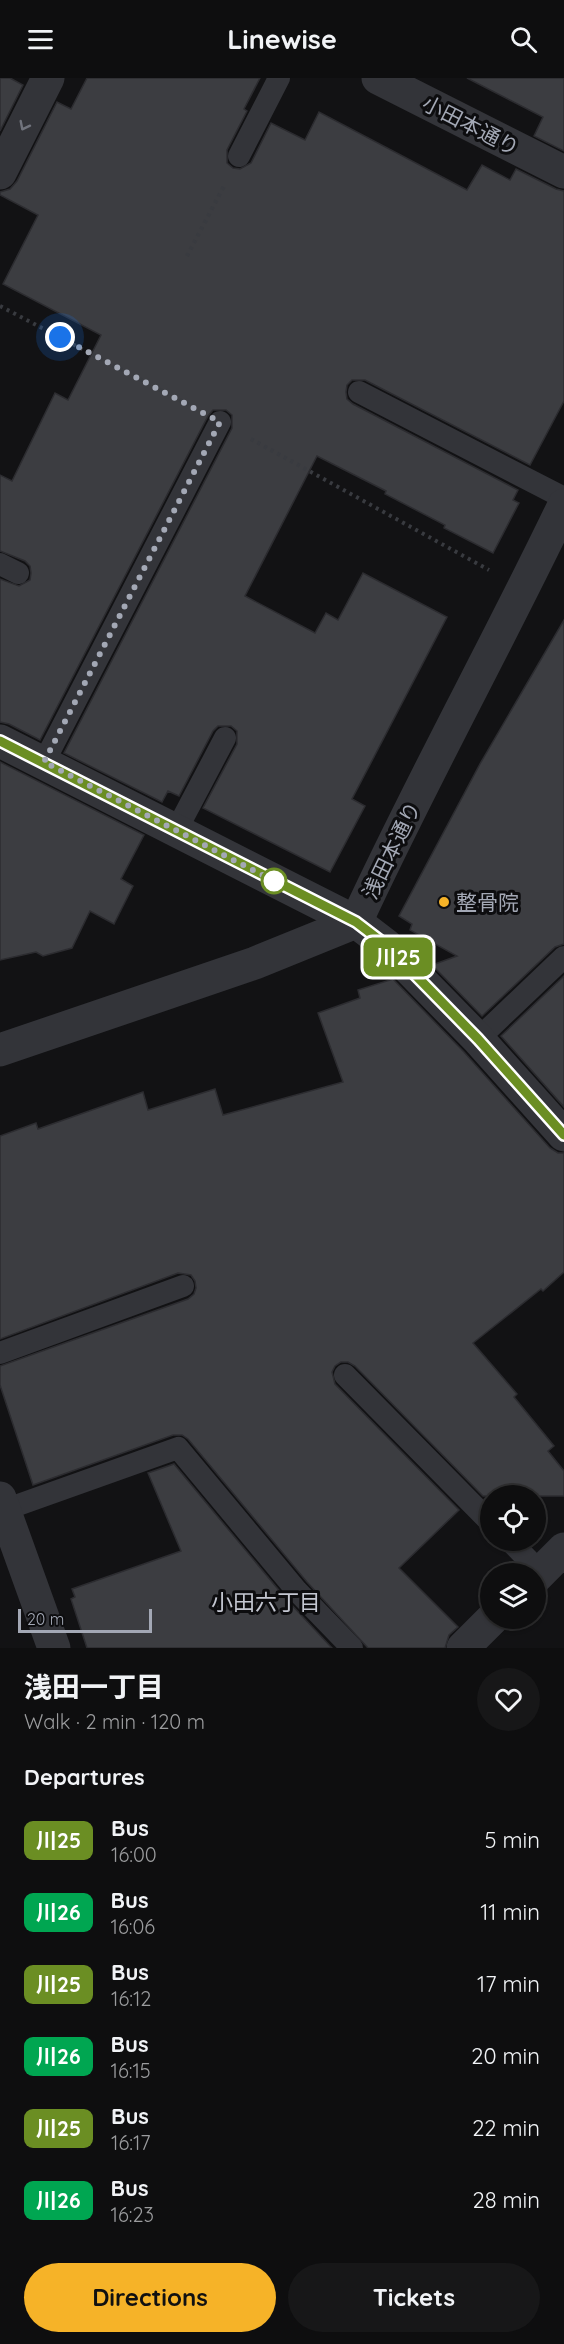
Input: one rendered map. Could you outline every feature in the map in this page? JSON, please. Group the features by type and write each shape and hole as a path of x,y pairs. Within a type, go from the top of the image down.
{"street":[{"path":"0,173 48,78"},
{"name":"小田本通り","path":"378,78 564,172"},
{"name":"浅田本通り","path":"0,1050 255,963 356,922 564,505"},
{"path":"0,741 356,922 386,945 478,1039 564,1135"},
{"path":"2,1504 54,1648"},
{"path":"546,1566 564,1549"},
{"path":"463,1648 482,1629"}],"lane":[{"path":"239,156 279,78"},
{"path":"358,392 564,498"},
{"path":"44,762 220,422"},
{"path":"176,831 225,738"},
{"path":"478,1039 564,957"},
{"path":"0,1353 183,1286"},
{"path":"345,1375 480,1512"},
{"path":"2,1504 178,1448 297,1591 352,1648"},
{"path":"518,1551 529,1563"}],"path":[{"path":"187,256 239,156"},
{"path":"0,306 220,422 524,589"}],"building":[{"path":"0,78 10,78 23,85 0,131"},
{"path":"87,78 260,78 244,109 247,111 227,150 227,163 233,168 240,169 251,163 271,123 305,140 319,112 467,190 482,165 510,180 516,169 564,191 564,401 530,465 365,380 352,380 347,385 347,399 353,404 518,490 513,500 519,503 493,553 385,494 386,491 317,456 245,596 315,633 326,613 338,620 363,573 447,617 352,799 365,806 330,872 203,808 237,744 237,731 231,726 218,726 213,731 179,796 168,791 162,802 64,753 232,428 232,415 226,410 213,410 208,416 40,740 9,724 0,722 0,579 19,586 30,580 31,573 30,566 25,561 0,551 0,475 12,481 55,393 68,400 101,335 3,284 38,215 0,195 0,192 10,189 17,181 57,102 71,109"},
{"path":"467,78 564,78 564,151 534,136 543,117"},
{"path":"564,620 564,944 555,947 482,1016 432,965 457,956 410,930 412,924 399,916 481,762"},
{"path":"0,762 144,835 121,879 133,886 114,924 90,911 72,948 43,956 36,952 0,960"},
{"path":"564,976 564,1107 501,1036"},
{"path":"393,979 464,1052 550,1148 558,1153 564,1153 564,1272 543,1291 541,1289 473,1343 517,1394 514,1397 554,1446 548,1451 564,1471 564,1496 546,1496 546,1485 480,1485 480,1493 355,1366 348,1362 341,1362 332,1372 335,1384 459,1510 399,1568 458,1627 449,1635 445,1648 368,1648 307,1582 188,1439 182,1435 173,1435 33,1485 0,1385 0,1366 188,1299 194,1294 196,1288 191,1275 178,1273 0,1339 0,1136 36,1123 38,1129 143,1092 148,1110 215,1089 223,1115 343,1082 318,1013 360,998 358,990"},
{"path":"174,1464 287,1600 332,1648 87,1648 71,1599 75,1597 72,1589 181,1551 148,1473"}],"bus line":[{"name":"川25","path":"0,741 356,922 386,945 478,1039 564,1135"}],"place":[{"name":"整骨院","path":"444,902"}],"district":[{"name":"小田六丁目","path":"266,1602"}],"route":[{"path":"60,337 220,422 44,762 274,881"}]}
